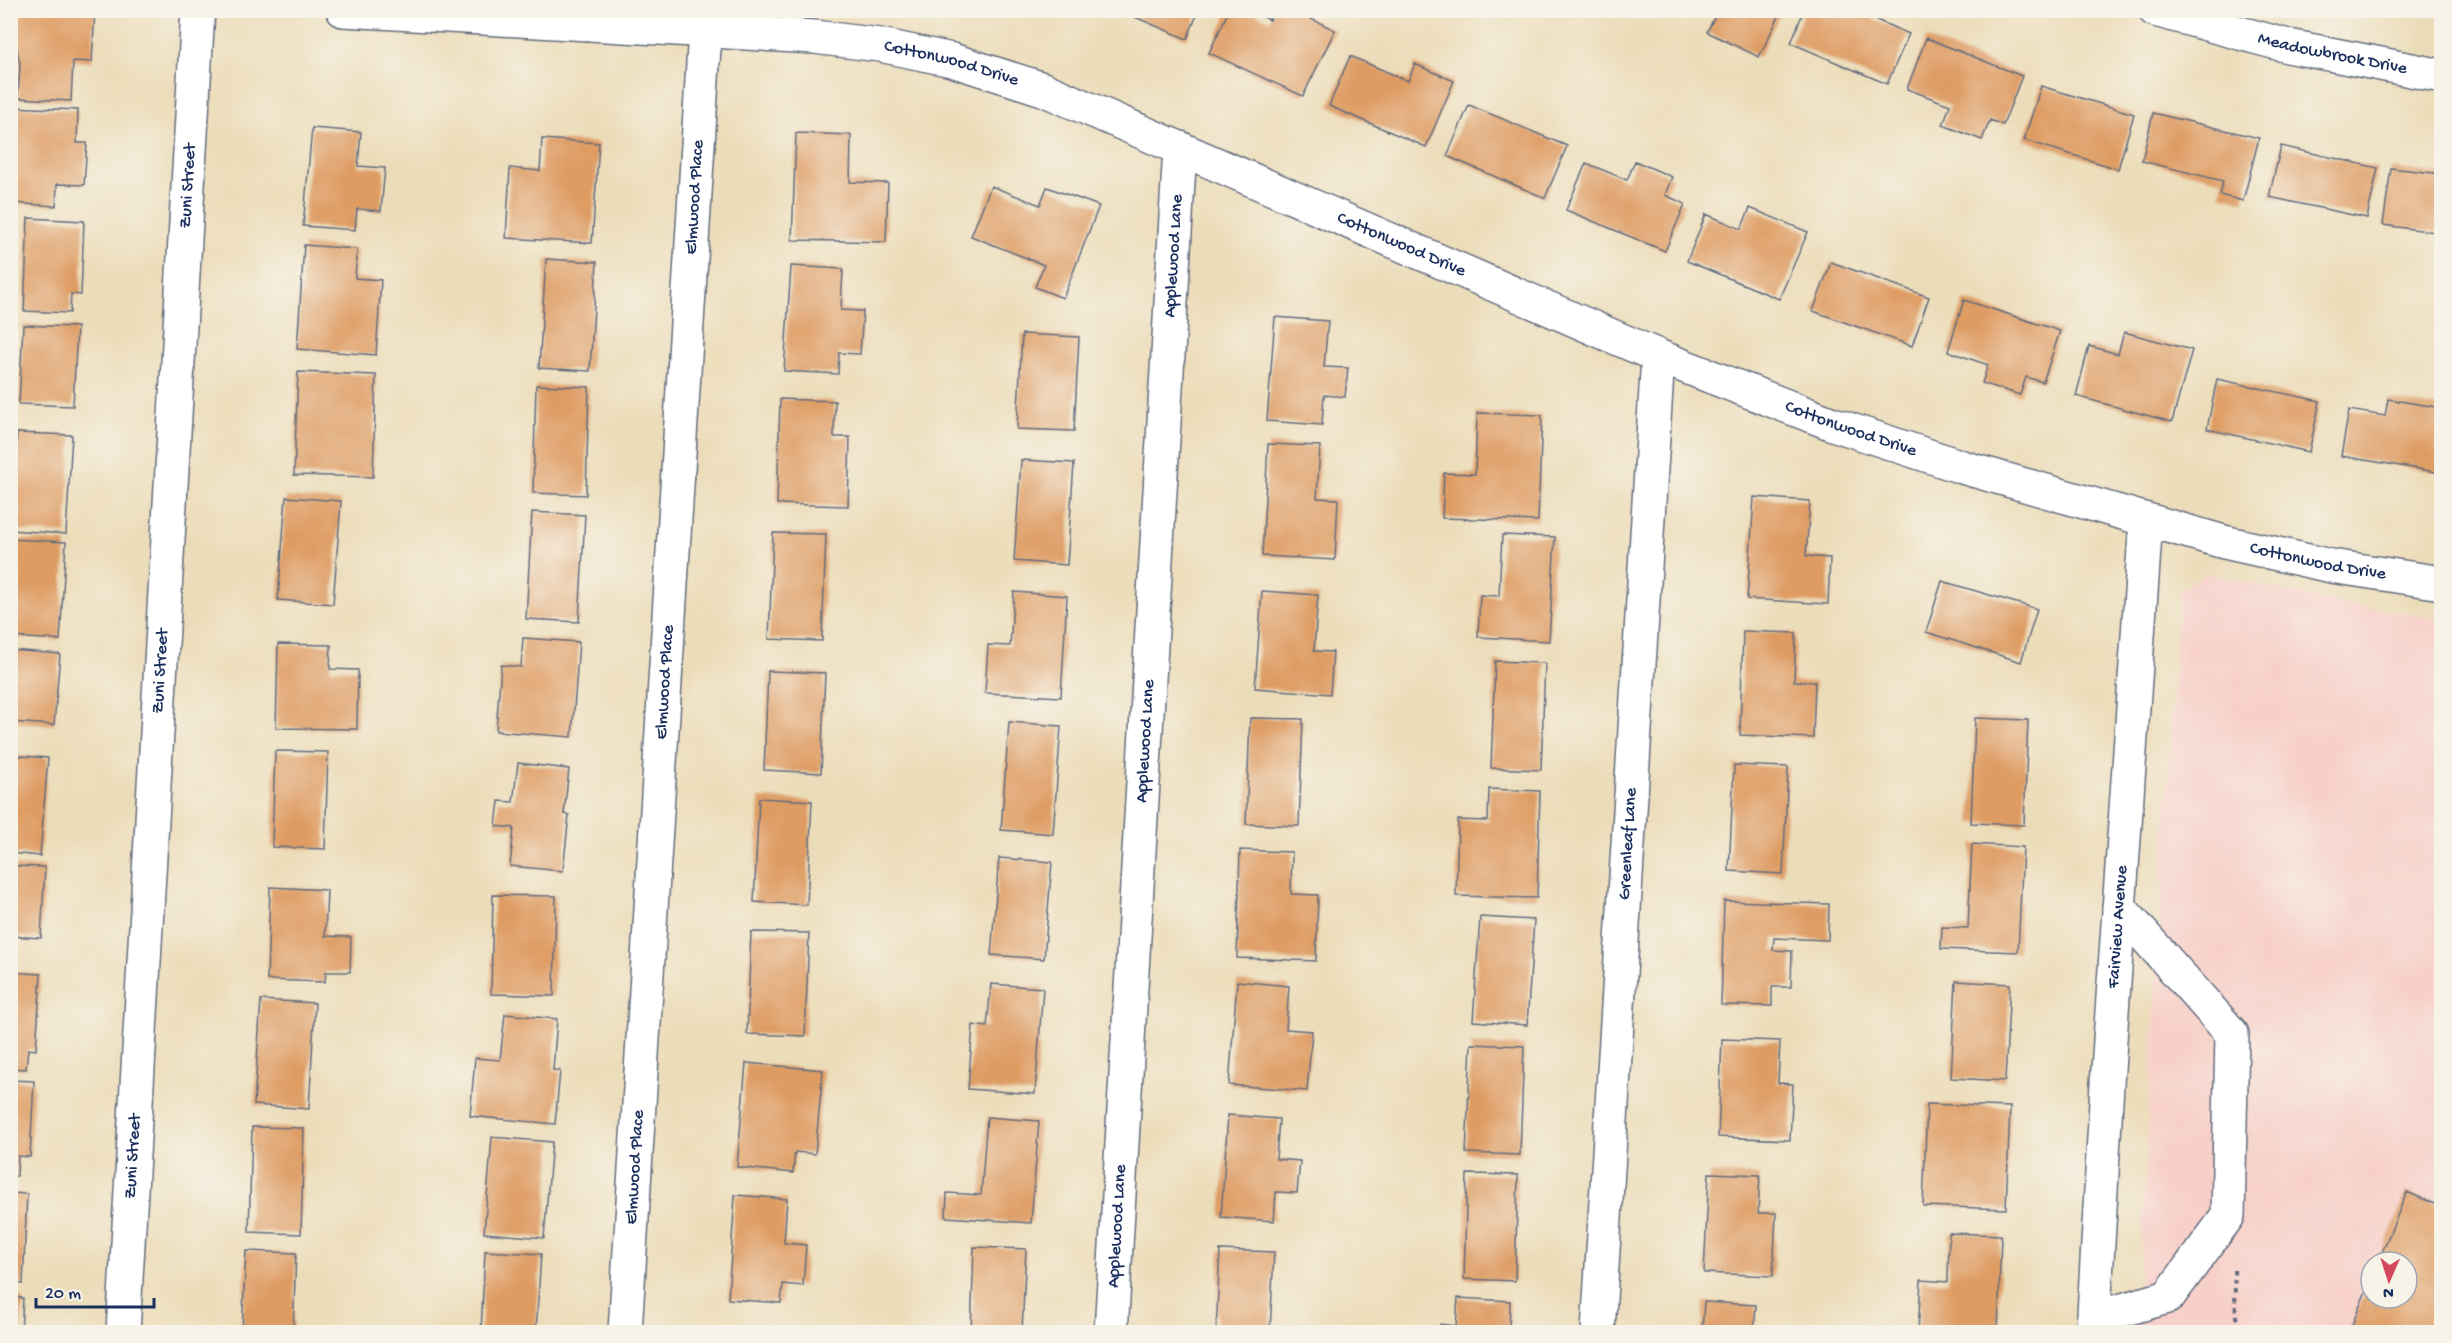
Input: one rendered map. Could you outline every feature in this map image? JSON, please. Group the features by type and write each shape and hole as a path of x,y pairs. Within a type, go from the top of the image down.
{"street":[{"name":"Zuni Street","path":"123,1332 198,10"},
{"name":"Cottonwood Drive","path":"343,10 814,37 880,45 952,60 1043,89 1658,356 1841,426 1962,467 2224,542 2331,566 2442,583"},
{"name":"Meadowbrook Drive","path":"2155,10 2288,46 2442,76"},
{"name":"Elmwood Place","path":"625,1332 705,31"},
{"name":"Applewood Lane","path":"1111,1332 1180,148"},
{"name":"Greenleaf Lane","path":"1598,1332 1658,356"},
{"name":"Fairview Avenue","path":"2093,1325 2146,520"},
{"path":"2093,1325 2168,1297 2228,1216 2232,1034 2119,907"}],"shaded area":[{"path":"2205,573 2344,604 2441,619 2441,1332 2136,1332 2179,591"}],"building":[{"path":"21,10 95,10 92,62 73,61 71,101 18,98 20,64 10,16"},
{"path":"1118,10 1199,10 1187,39"},
{"path":"1229,10 1248,10 1270,20 1275,10 1292,10 1335,30 1303,96 1209,53"},
{"path":"1718,10 1782,10 1759,57 1707,32"},
{"path":"1804,10 1853,10 1909,34 1887,84 1791,43"},
{"path":"1926,38 2022,76 2003,125 1990,120 1982,140 1943,125 1950,105 1907,89"},
{"path":"1350,56 1408,81 1415,64 1454,81 1426,147 1329,106"},
{"path":"2041,86 2134,114 2118,169 2024,140"},
{"path":"1469,105 1567,146 1545,198 1447,156"},
{"path":"10,107 78,110 77,143 87,143 84,185 57,184 56,206 10,203"},
{"path":"2153,113 2259,138 2243,201 2220,195 2223,181 2142,161"},
{"path":"312,128 361,132 358,166 385,168 381,211 357,209 355,230 303,226"},
{"path":"796,133 851,135 850,182 888,183 886,242 792,240"},
{"path":"542,139 599,143 592,243 506,238 510,168 540,171"},
{"path":"2281,146 2378,168 2367,218 2269,197"},
{"path":"1635,161 1672,177 1665,195 1685,204 1665,251 1566,210 1586,163 1627,180"},
{"path":"2391,168 2442,174 2442,233 2383,225"},
{"path":"991,186 1040,205 1047,187 1099,206 1063,298 1035,287 1044,265 971,236"},
{"path":"1750,208 1808,232 1779,299 1687,261 1706,214 1741,229"},
{"path":"28,218 84,221 81,295 71,294 70,313 24,311"},
{"path":"304,245 357,249 355,278 381,280 376,355 297,349"},
{"path":"546,259 597,262 590,371 539,368"},
{"path":"1831,262 1929,297 1912,346 1813,311"},
{"path":"791,266 843,269 841,310 863,311 860,354 839,353 838,374 784,371"},
{"path":"1964,300 2060,331 2043,382 2026,377 2020,395 1982,383 1988,365 1948,351"},
{"path":"1275,317 1328,321 1324,367 1348,368 1345,397 1324,395 1322,425 1267,421"},
{"path":"23,325 77,327 73,406 19,404"},
{"path":"2124,332 2192,350 2172,422 2076,396 2089,346 2118,354"},
{"path":"1022,334 1079,337 1074,431 1017,429"},
{"path":"298,372 376,375 373,477 294,475"},
{"path":"2217,379 2320,401 2309,452 2207,429"},
{"path":"536,385 589,387 586,495 533,493"},
{"path":"780,399 835,401 834,437 850,437 848,506 777,504"},
{"path":"2388,399 2442,408 2442,473 2341,456 2349,410 2385,416"},
{"path":"1477,413 1542,415 1538,521 1442,518 1444,473 1475,474"},
{"path":"17,433 72,435 66,534 10,530 10,476 15,476"},
{"path":"1268,444 1320,446 1317,498 1338,499 1335,560 1262,556"},
{"path":"1021,460 1074,463 1067,565 1014,561"},
{"path":"286,497 341,501 333,604 278,600"},
{"path":"1754,497 1810,501 1806,556 1830,558 1828,604 1747,599"},
{"path":"532,512 585,515 579,622 526,619"},
{"path":"773,533 826,534 822,641 769,639"},
{"path":"1502,535 1555,537 1549,641 1478,637 1480,595 1499,596"},
{"path":"10,539 66,542 60,640 10,637"},
{"path":"1942,581 2037,609 2021,662 1926,632"},
{"path":"1262,591 1318,595 1314,651 1333,652 1330,694 1255,688"},
{"path":"1014,592 1067,596 1061,697 985,693 988,645 1010,646"},
{"path":"1743,631 1796,633 1794,681 1815,682 1813,738 1740,735"},
{"path":"523,638 579,642 572,737 496,731 501,665 521,667"},
{"path":"278,644 331,645 330,669 358,670 357,729 276,728"},
{"path":"10,650 60,654 54,725 10,722"},
{"path":"1495,661 1545,663 1541,770 1491,768"},
{"path":"768,671 825,673 821,773 764,770"},
{"path":"1250,718 1303,719 1299,826 1246,824"},
{"path":"1975,718 2028,720 2024,825 1971,823"},
{"path":"1009,722 1061,726 1053,834 1001,830"},
{"path":"275,751 328,752 325,849 272,847"},
{"path":"10,755 48,758 40,856 10,853"},
{"path":"518,763 569,769 564,814 569,815 563,871 510,866 514,828 496,826 499,801 513,802"},
{"path":"1734,765 1788,767 1783,874 1729,871"},
{"path":"1489,789 1540,791 1537,898 1456,896 1458,820 1488,821"},
{"path":"759,798 812,801 807,905 754,902"},
{"path":"1972,844 2023,847 2018,952 1941,949 1942,927 1968,928"},
{"path":"1240,850 1292,852 1291,894 1318,895 1316,961 1237,958"},
{"path":"999,858 1052,862 1044,959 991,955"},
{"path":"10,866 45,867 41,938 10,936"},
{"path":"270,887 327,890 325,936 351,937 350,972 326,972 325,982 267,980"},
{"path":"493,895 556,896 554,996 491,994"},
{"path":"1724,901 1829,904 1828,940 1774,938 1773,950 1792,951 1791,987 1772,987 1772,1006 1721,1005"},
{"path":"1480,917 1534,920 1527,1025 1473,1021"},
{"path":"751,932 809,933 805,1036 747,1034"},
{"path":"10,972 41,974 36,1050 28,1049 26,1069 10,1068"},
{"path":"1237,981 1289,986 1286,1029 1312,1031 1307,1091 1229,1085"},
{"path":"1956,981 2010,984 2005,1081 1951,1078"},
{"path":"991,984 1043,988 1035,1094 968,1089 973,1025 987,1027"},
{"path":"261,1000 315,1003 309,1109 254,1105"},
{"path":"505,1014 557,1019 553,1070 560,1071 555,1124 470,1116 475,1058 500,1060"},
{"path":"1722,1039 1780,1041 1778,1083 1793,1084 1790,1140 1718,1137"},
{"path":"1471,1044 1524,1046 1520,1155 1466,1153"},
{"path":"746,1063 823,1070 815,1154 795,1152 793,1173 737,1167"},
{"path":"10,1080 34,1081 30,1157 18,1156 17,1176 10,1176"},
{"path":"1927,1104 2010,1107 2006,1209 1923,1206"},
{"path":"1228,1115 1279,1119 1276,1159 1300,1161 1297,1193 1276,1192 1274,1221 1221,1217"},
{"path":"987,1117 1039,1121 1031,1223 946,1217 947,1193 981,1195"},
{"path":"252,1127 304,1128 301,1234 249,1232"},
{"path":"492,1137 552,1142 544,1238 484,1233"},
{"path":"1709,1173 1760,1175 1758,1213 1776,1213 1773,1276 1704,1273"},
{"path":"1467,1174 1518,1175 1515,1281 1464,1279"},
{"path":"2407,1192 2442,1207 2442,1332 2349,1332 2359,1308 2359,1310 2419,1310 2419,1250 2383,1250"},
{"path":"10,1193 27,1194 23,1284 10,1283"},
{"path":"735,1195 787,1199 784,1243 806,1245 803,1286 783,1284 781,1303 728,1299"},
{"path":"1949,1233 2001,1235 1998,1332 1918,1332 1921,1280 1948,1282"},
{"path":"974,1247 1026,1249 1022,1332 971,1332"},
{"path":"1220,1250 1274,1252 1270,1332 1216,1332"},
{"path":"246,1251 296,1253 293,1332 242,1332"},
{"path":"485,1251 541,1254 536,1332 481,1332"},
{"path":"10,1297 23,1298 21,1332 10,1332"},
{"path":"1458,1298 1510,1301 1509,1332 1439,1332 1440,1324 1456,1326"},
{"path":"1704,1302 1756,1305 1754,1332 1702,1332"},
{"path":"729,1329 780,1330 780,1332 729,1332"}]}
